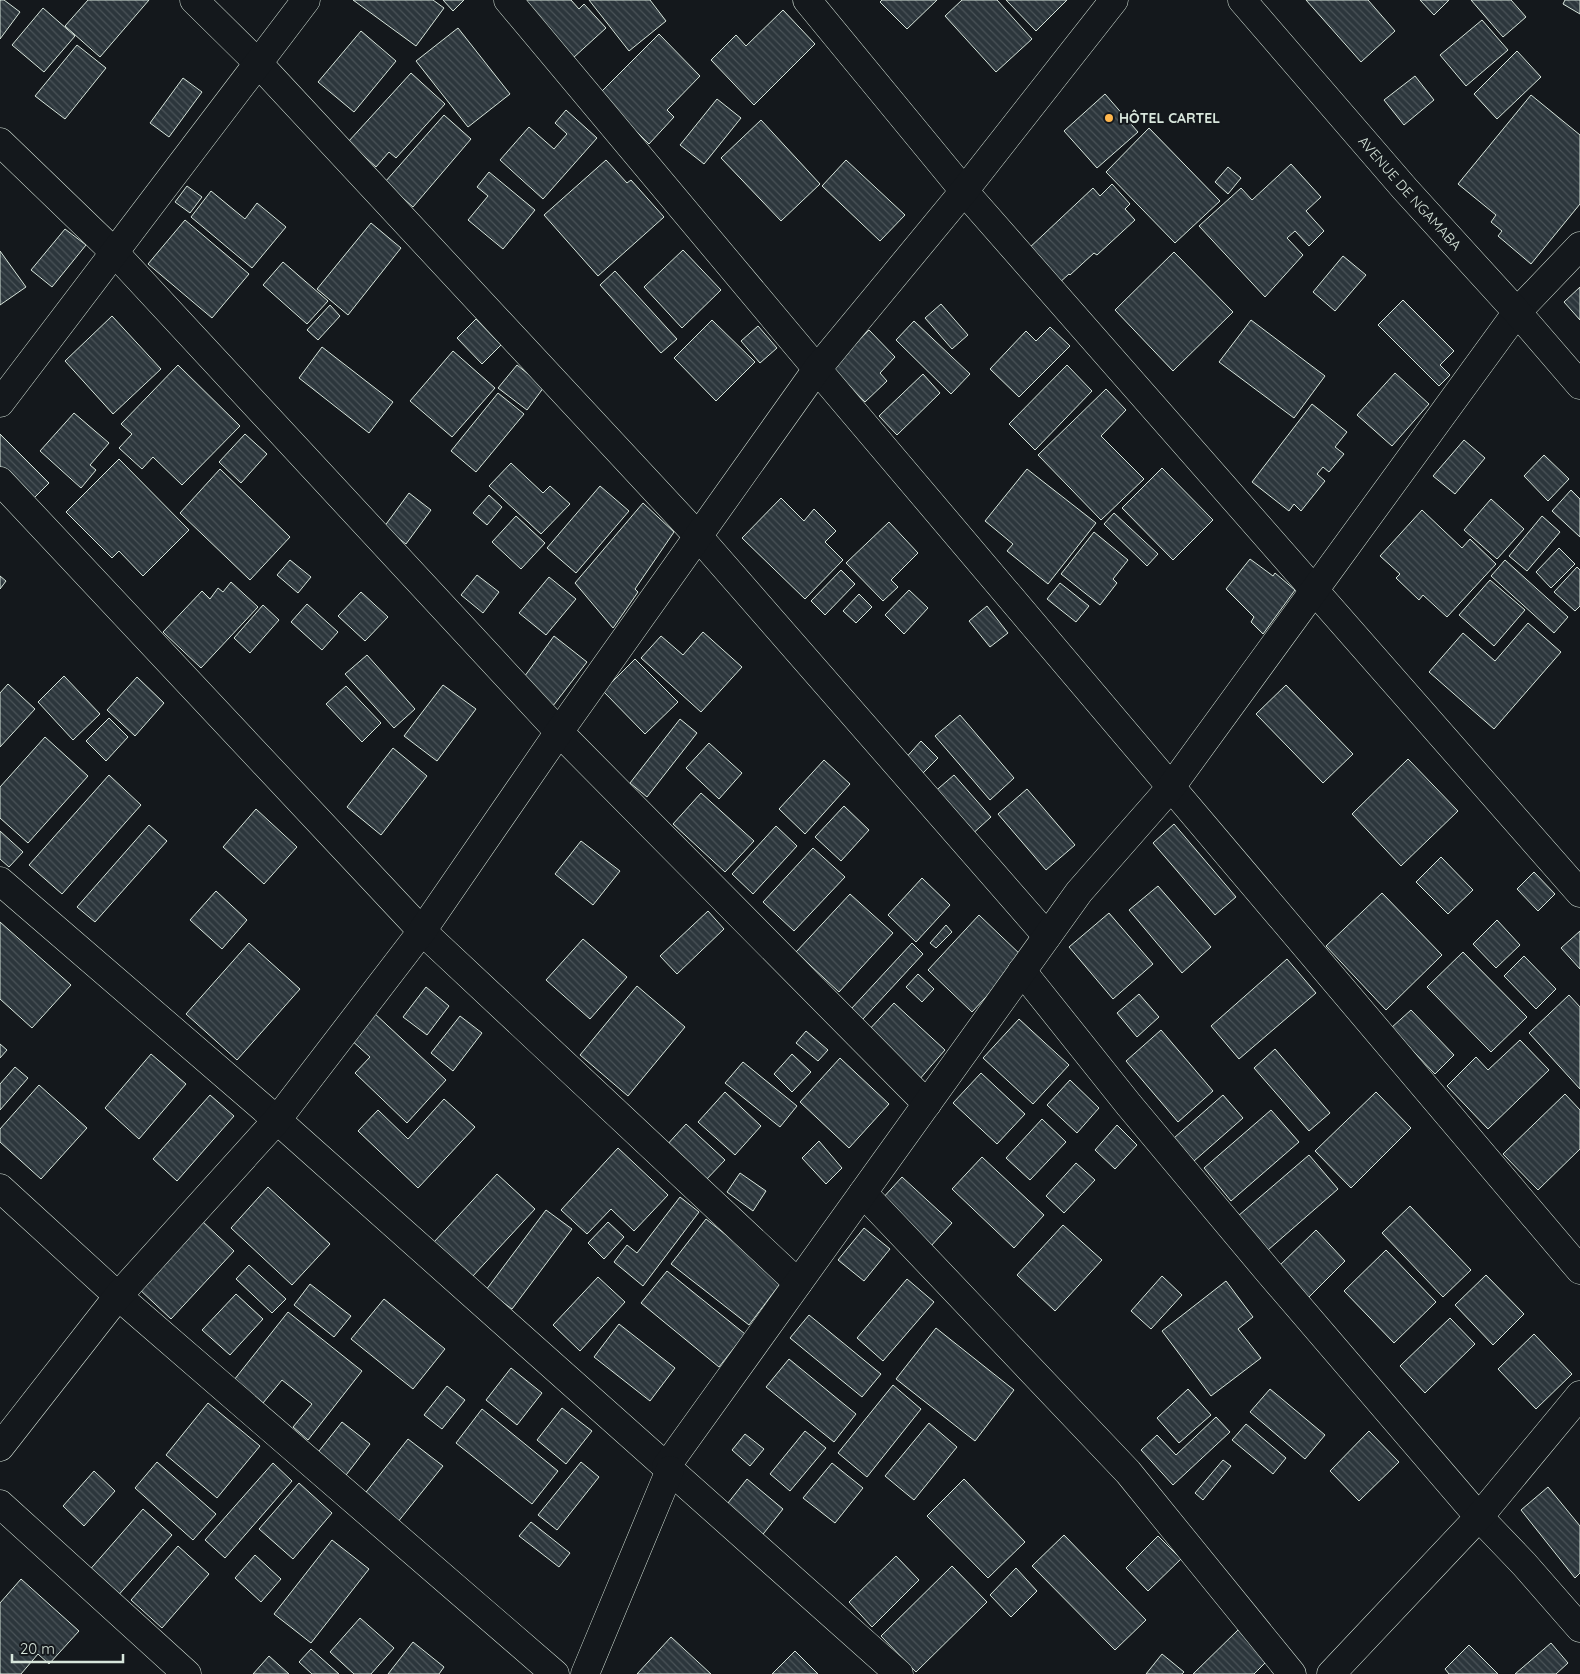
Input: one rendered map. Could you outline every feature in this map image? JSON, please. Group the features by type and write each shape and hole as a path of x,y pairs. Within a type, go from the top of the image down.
{"street":[{"path":"194,0 258,63 697,536 1047,936"},
{"path":"0,402 306,0"},
{"path":"508,0 817,369 1580,1270"},
{"path":"807,0 964,191 1580,893"},
{"path":"0,1448 118,1296 277,1120 422,931 559,732 817,369 964,191 1114,0"},
{"name":"AVENUE DE NGAMABA","path":"1242,0 1405,189 1517,312 1580,385"},
{"path":"0,142 114,252 559,732 927,1104"},
{"path":"585,1674 668,1469 798,1283 1079,892 1171,787 1517,312 1580,246"},
{"path":"0,482 422,931 798,1283"},
{"path":"0,881 277,1120 899,1674"},
{"path":"1022,972 1262,1264 1479,1517 1524,1564 1580,1628"},
{"path":"0,1188 118,1296 555,1674"},
{"path":"863,1193 1128,1472 1292,1674"},
{"path":"1331,1674 1479,1517 1580,1395"},
{"path":"0,1504 187,1674"}],"building":[{"path":"0,0 4,0 20,12 0,39"},
{"path":"88,0 149,0 100,57 65,26"},
{"path":"353,0 433,0 444,8 416,46"},
{"path":"443,0 464,0 453,11"},
{"path":"525,0 571,0 579,9 584,4 606,28 573,58"},
{"path":"589,0 650,0 666,21 629,51"},
{"path":"882,0 937,0 907,29 880,2"},
{"path":"962,0 997,0 1032,39 996,72 945,16"},
{"path":"1006,0 1067,0 1036,31"},
{"path":"1306,0 1368,0 1395,31 1361,62"},
{"path":"1420,0 1449,0 1434,15"},
{"path":"1471,0 1511,0 1526,17 1503,37"},
{"path":"1565,0 1580,0 1580,14 1563,4"},
{"path":"43,8 75,36 44,72 12,45"},
{"path":"783,10 815,44 754,105 711,60 736,35 746,46"},
{"path":"1482,20 1508,50 1466,86 1440,55"},
{"path":"458,28 510,94 468,127 416,61"},
{"path":"361,31 396,61 354,112 318,82"},
{"path":"659,34 700,76 667,110 674,117 649,144 599,94"},
{"path":"77,45 106,68 65,119 35,96"},
{"path":"1517,51 1541,77 1497,119 1474,94"},
{"path":"411,73 445,104 396,158 389,152 376,167 348,142"},
{"path":"1415,76 1434,100 1404,125 1384,100"},
{"path":"183,78 202,92 169,137 150,123"},
{"path":"1105,94 1138,132 1097,168 1064,131"},
{"path":"1531,95 1580,135 1580,204 1531,264 1498,236 1502,231 1491,222 1496,215 1458,184"},
{"path":"717,99 741,118 704,164 680,145"},
{"path":"566,110 597,138 543,199 500,160 529,127 554,149 567,134 555,123"},
{"path":"444,115 471,139 413,207 385,182"},
{"path":"761,120 820,184 781,221 721,158"},
{"path":"1149,128 1220,201 1175,243 1106,172"},
{"path":"606,160 627,183 631,180 664,217 598,276 544,215"},
{"path":"846,160 905,215 880,241 822,186"},
{"path":"1291,164 1321,197 1306,211 1324,231 1309,246 1295,231 1287,238 1303,255 1265,297 1199,226 1241,188 1252,200"},
{"path":"1228,167 1241,178 1228,194 1215,182"},
{"path":"489,172 535,210 503,249 468,220 488,196 477,187"},
{"path":"1112,184 1130,204 1125,209 1135,220 1097,255 1094,253 1058,284 1027,250 1093,188 1100,196"},
{"path":"187,186 202,197 190,213 175,202"},
{"path":"211,191 245,219 257,203 286,227 252,268 191,217"},
{"path":"185,220 249,274 212,318 148,264"},
{"path":"371,223 401,248 348,315 317,289"},
{"path":"65,229 86,245 52,287 31,270"},
{"path":"683,250 721,290 682,328 644,287"},
{"path":"0,251 26,287 0,305"},
{"path":"1174,252 1233,312 1173,371 1115,310"},
{"path":"1343,256 1366,275 1335,311 1313,292"},
{"path":"283,262 328,301 307,324 263,285"},
{"path":"615,271 677,339 661,353 600,285"},
{"path":"1580,287 1580,320 1564,302"},
{"path":"1403,300 1454,351 1440,365 1450,375 1439,386 1378,325"},
{"path":"941,304 968,335 952,349 925,318"},
{"path":"330,305 340,316 318,340 307,330"},
{"path":"112,316 161,369 113,414 65,361"},
{"path":"476,319 501,345 482,364 457,338"},
{"path":"712,320 755,362 716,401 674,358"},
{"path":"1251,320 1325,376 1294,418 1219,362"},
{"path":"914,321 970,374 951,394 896,340"},
{"path":"758,326 777,348 760,363 741,341"},
{"path":"1050,327 1070,346 1019,397 990,369 1026,331 1036,341"},
{"path":"869,330 895,357 880,373 887,381 865,402 832,368"},
{"path":"322,347 393,402 369,433 299,378"},
{"path":"453,351 495,388 452,437 410,401"},
{"path":"178,365 240,426 182,485 153,457 142,469 119,448 132,434 121,424"},
{"path":"517,365 544,387 527,410 498,388"},
{"path":"1067,365 1092,391 1035,450 1009,424"},
{"path":"1395,373 1429,404 1392,446 1357,415"},
{"path":"923,374 940,393 897,435 879,416"},
{"path":"1106,389 1126,410 1101,436 1144,479 1101,520 1038,455"},
{"path":"498,393 524,414 476,472 451,451"},
{"path":"1312,404 1347,432 1335,447 1344,454 1329,472 1323,467 1317,474 1325,481 1301,511 1294,504 1289,511 1252,482"},
{"path":"74,413 109,443 90,465 96,470 81,488 40,451"},
{"path":"0,434 49,483 30,502 0,473"},
{"path":"245,434 267,454 241,483 219,462"},
{"path":"1464,440 1485,458 1455,494 1433,476"},
{"path":"1544,455 1569,479 1548,501 1524,476"},
{"path":"119,459 189,530 143,576 119,551 112,558 66,512"},
{"path":"511,463 543,493 550,486 570,504 541,534 489,486"},
{"path":"1162,468 1213,520 1173,560 1122,508"},
{"path":"220,469 290,537 250,580 180,513"},
{"path":"1027,469 1096,523 1048,584 1007,551 1013,544 985,521"},
{"path":"600,486 629,511 576,573 547,548"},
{"path":"1571,490 1580,499 1580,537 1552,511"},
{"path":"409,493 431,510 406,544 384,527"},
{"path":"489,495 502,507 487,525 473,513"},
{"path":"781,498 804,521 814,509 836,531 825,542 843,560 805,599 742,538"},
{"path":"1491,499 1524,529 1497,559 1464,530"},
{"path":"643,503 674,532 635,589 638,592 613,628 575,583"},
{"path":"1422,510 1462,548 1470,539 1496,564 1447,617 1423,595 1419,600 1396,578 1400,574 1380,556"},
{"path":"1114,513 1158,554 1147,566 1104,524"},
{"path":"516,516 545,543 521,569 492,542"},
{"path":"1542,516 1560,532 1527,571 1509,556"},
{"path":"889,522 918,553 891,580 898,587 883,601 846,563"},
{"path":"1094,532 1128,560 1113,579 1117,583 1100,605 1061,574"},
{"path":"1559,548 1575,564 1551,588 1536,572"},
{"path":"1250,559 1273,576 1275,573 1295,590 1263,634 1251,622 1254,617 1226,589"},
{"path":"290,560 311,577 298,593 277,575"},
{"path":"1505,560 1568,617 1554,633 1491,576"},
{"path":"1577,567 1580,570 1580,606 1575,611 1554,592"},
{"path":"841,570 855,584 825,615 811,601"},
{"path":"477,575 499,592 483,613 461,595"},
{"path":"0,576 6,581 0,589"},
{"path":"549,577 576,599 546,635 519,613"},
{"path":"1490,580 1525,610 1494,646 1459,615"},
{"path":"231,582 258,607 201,668 163,632 202,591 210,599 218,588 223,592"},
{"path":"1060,583 1089,606 1076,622 1047,599"},
{"path":"909,590 928,608 904,634 885,615"},
{"path":"361,592 388,617 365,641 338,616"},
{"path":"859,594 872,607 856,623 843,611"},
{"path":"307,604 338,632 322,650 291,622"},
{"path":"263,605 279,620 250,653 234,638"},
{"path":"987,606 1008,633 990,647 969,621"},
{"path":"1528,623 1561,652 1494,729 1429,672 1463,633 1495,661"},
{"path":"703,632 742,667 701,712 641,658 661,636 683,655"},
{"path":"554,636 587,662 549,711 519,684"},
{"path":"367,655 415,709 394,728 345,674"},
{"path":"635,659 678,702 645,734 603,691"},
{"path":"64,676 100,714 73,740 38,702"},
{"path":"137,677 164,703 135,736 107,710"},
{"path":"8,684 35,709 0,747 0,693"},
{"path":"443,685 476,709 437,761 404,736"},
{"path":"1286,685 1353,754 1323,783 1256,714"},
{"path":"346,686 381,723 362,742 326,704"},
{"path":"960,715 1014,778 990,800 935,736"},
{"path":"109,718 128,737 106,761 86,741"},
{"path":"680,719 697,733 647,797 630,783"},
{"path":"45,737 88,776 28,843 0,818 0,787"},
{"path":"921,741 938,758 920,776 903,761"},
{"path":"709,743 742,773 719,799 686,768"},
{"path":"393,748 427,776 381,835 347,807"},
{"path":"1408,759 1458,811 1401,866 1352,814"},
{"path":"824,760 850,784 805,834 779,809"},
{"path":"109,775 141,805 62,894 29,865"},
{"path":"954,775 991,817 969,837 932,794"},
{"path":"1027,789 1075,845 1046,870 998,814"},
{"path":"701,793 754,841 725,872 673,824"},
{"path":"844,806 869,830 841,861 815,837"},
{"path":"256,809 297,847 264,884 223,847"},
{"path":"1174,824 1236,897 1215,915 1153,843"},
{"path":"149,825 167,841 95,922 77,907"},
{"path":"776,826 797,846 753,894 732,874"},
{"path":"0,831 23,852 9,867 0,859"},
{"path":"581,841 620,871 593,905 555,874"},
{"path":"813,848 845,877 794,931 763,902"},
{"path":"1441,857 1473,890 1448,914 1416,882"},
{"path":"1534,872 1555,894 1538,911 1517,889"},
{"path":"922,878 950,905 916,942 888,915"},
{"path":"1158,886 1211,947 1182,973 1129,910"},
{"path":"216,891 247,920 222,949 190,920"},
{"path":"1382,893 1442,955 1386,1010 1326,946"},
{"path":"850,894 893,933 839,992 796,952"},
{"path":"708,911 724,929 677,974 660,956"},
{"path":"1109,913 1153,964 1113,999 1069,947"},
{"path":"979,915 1023,957 972,1012 928,970"},
{"path":"1497,920 1520,945 1496,968 1473,944"},
{"path":"0,922 71,985 32,1028 0,999"},
{"path":"946,925 952,932 936,948 930,943"},
{"path":"1580,931 1580,969 1561,948"},
{"path":"583,939 627,977 590,1019 546,980"},
{"path":"249,943 300,989 237,1060 186,1014"},
{"path":"912,943 923,954 862,1020 851,1009"},
{"path":"1463,952 1527,1017 1491,1052 1427,987"},
{"path":"1524,956 1556,989 1536,1009 1504,976"},
{"path":"1287,959 1316,993 1239,1059 1211,1026"},
{"path":"918,974 934,989 922,1002 906,987"},
{"path":"637,986 685,1027 628,1096 580,1055"},
{"path":"426,987 449,1006 427,1035 403,1017"},
{"path":"1139,994 1159,1017 1137,1037 1117,1013"},
{"path":"1569,995 1580,1007 1580,1089 1529,1033"},
{"path":"894,1003 945,1050 918,1081 866,1033"},
{"path":"1411,1010 1454,1055 1435,1074 1391,1028"},
{"path":"373,1012 446,1080 407,1123 355,1073 370,1057 349,1038"},
{"path":"460,1016 482,1033 453,1071 431,1053"},
{"path":"1019,1019 1069,1065 1033,1104 983,1058"},
{"path":"1161,1030 1213,1091 1178,1122 1126,1061"},
{"path":"806,1031 828,1050 818,1061 796,1043"},
{"path":"1520,1040 1549,1070 1488,1129 1447,1086 1476,1057 1488,1070"},
{"path":"0,1044 7,1050 0,1058"},
{"path":"1275,1049 1330,1113 1309,1131 1254,1068"},
{"path":"151,1054 186,1084 139,1139 105,1108"},
{"path":"792,1054 811,1072 792,1092 774,1074"},
{"path":"840,1058 889,1104 849,1148 800,1102"},
{"path":"743,1062 797,1106 780,1127 725,1083"},
{"path":"15,1067 28,1078 0,1110 0,1084"},
{"path":"981,1073 1025,1114 997,1144 953,1103"},
{"path":"1070,1080 1099,1108 1077,1133 1047,1105"},
{"path":"39,1085 87,1128 41,1179 0,1142 0,1129"},
{"path":"725,1092 761,1126 735,1155 698,1122"},
{"path":"1376,1092 1411,1128 1351,1188 1315,1151"},
{"path":"1565,1094 1580,1110 1580,1149 1538,1190 1503,1154"},
{"path":"210,1095 234,1116 177,1181 153,1159"},
{"path":"1223,1095 1243,1118 1194,1161 1174,1138"},
{"path":"444,1099 475,1127 418,1188 358,1131 378,1110 408,1139"},
{"path":"1271,1110 1299,1142 1231,1201 1204,1168"},
{"path":"1042,1119 1066,1142 1030,1180 1006,1158"},
{"path":"686,1124 725,1160 703,1183 665,1147"},
{"path":"1117,1125 1137,1145 1115,1169 1095,1150"},
{"path":"819,1141 842,1168 826,1184 802,1158"},
{"path":"618,1148 668,1195 634,1231 611,1209 587,1234 561,1210"},
{"path":"1309,1155 1338,1189 1268,1250 1238,1216"},
{"path":"982,1157 1044,1215 1014,1248 952,1189"},
{"path":"1076,1163 1095,1180 1064,1213 1046,1196"},
{"path":"740,1173 766,1191 753,1211 727,1192"},
{"path":"497,1174 535,1209 472,1277 434,1242"},
{"path":"902,1177 952,1223 930,1247 881,1200"},
{"path":"268,1187 330,1244 292,1285 231,1228"},
{"path":"680,1197 699,1212 643,1286 614,1262 627,1245 637,1253"},
{"path":"1410,1206 1471,1270 1443,1297 1382,1233"},
{"path":"546,1210 572,1229 512,1309 486,1290"},
{"path":"706,1219 783,1280 749,1325 671,1264"},
{"path":"201,1220 234,1251 171,1319 138,1288"},
{"path":"608,1222 624,1237 604,1259 588,1243"},
{"path":"1063,1225 1102,1260 1055,1311 1017,1275"},
{"path":"864,1228 890,1249 864,1281 838,1260"},
{"path":"1316,1230 1345,1261 1306,1300 1276,1269"},
{"path":"1386,1250 1436,1302 1394,1343 1344,1291"},
{"path":"249,1265 286,1299 272,1313 236,1279"},
{"path":"667,1271 745,1334 719,1367 641,1303"},
{"path":"1486,1275 1524,1314 1493,1345 1455,1305"},
{"path":"1162,1276 1182,1295 1151,1329 1131,1311"},
{"path":"598,1277 625,1302 580,1351 553,1325"},
{"path":"907,1279 934,1302 883,1361 857,1338"},
{"path":"1226,1281 1253,1317 1238,1329 1261,1358 1211,1396 1162,1331"},
{"path":"310,1284 351,1316 334,1337 294,1305"},
{"path":"236,1294 263,1319 230,1355 202,1330"},
{"path":"384,1299 445,1349 413,1389 351,1339"},
{"path":"288,1312 362,1371 308,1440 293,1427 312,1404 282,1380 263,1403 234,1380"},
{"path":"809,1315 881,1374 862,1397 790,1338"},
{"path":"1450,1318 1475,1344 1425,1393 1400,1366"},
{"path":"619,1324 675,1368 650,1401 594,1357"},
{"path":"936,1328 1014,1390 975,1441 896,1379"},
{"path":"1534,1334 1572,1374 1536,1409 1498,1369"},
{"path":"789,1359 856,1414 834,1442 766,1387"},
{"path":"511,1368 542,1393 517,1425 486,1400"},
{"path":"893,1385 921,1409 867,1477 838,1453"},
{"path":"447,1386 465,1400 442,1429 424,1415"},
{"path":"1188,1389 1211,1415 1179,1443 1157,1418"},
{"path":"1270,1389 1325,1435 1305,1459 1250,1412"},
{"path":"208,1403 260,1446 217,1498 166,1455"},
{"path":"562,1408 592,1431 566,1464 537,1440"},
{"path":"482,1409 558,1471 532,1504 456,1443"},
{"path":"1216,1417 1230,1432 1173,1485 1141,1450 1157,1435 1176,1455"},
{"path":"342,1422 370,1444 343,1479 315,1456"},
{"path":"929,1423 957,1447 914,1500 885,1476"},
{"path":"1246,1424 1286,1458 1273,1474 1232,1440"},
{"path":"805,1431 826,1448 790,1491 770,1474"},
{"path":"1369,1431 1399,1462 1359,1501 1330,1471"},
{"path":"745,1434 764,1449 750,1466 732,1450"},
{"path":"408,1439 443,1466 397,1523 363,1496"},
{"path":"1223,1460 1231,1466 1203,1500 1195,1493"},
{"path":"157,1462 216,1514 193,1540 135,1488"},
{"path":"581,1462 599,1477 557,1530 538,1515"},
{"path":"273,1463 292,1481 225,1558 205,1540"},
{"path":"832,1463 863,1488 835,1523 803,1498"},
{"path":"94,1471 115,1491 84,1526 63,1506"},
{"path":"747,1479 783,1509 760,1538 724,1508"},
{"path":"964,1479 1025,1542 988,1578 927,1516"},
{"path":"299,1483 332,1513 293,1559 259,1529"},
{"path":"1548,1487 1580,1526 1580,1573 1575,1578 1521,1510"},
{"path":"143,1509 172,1535 115,1599 87,1573"},
{"path":"531,1522 570,1553 559,1567 519,1536"},
{"path":"1064,1535 1146,1620 1115,1650 1032,1566"},
{"path":"1158,1536 1181,1559 1148,1591 1126,1568"},
{"path":"332,1540 369,1569 311,1643 274,1614"},
{"path":"178,1546 209,1574 162,1628 131,1600"},
{"path":"255,1555 281,1579 261,1602 235,1578"},
{"path":"896,1556 919,1580 872,1627 849,1602"},
{"path":"952,1566 987,1602 916,1672 881,1636"},
{"path":"1016,1568 1037,1591 1011,1617 990,1595"},
{"path":"21,1579 79,1631 49,1664 38,1654 21,1674 0,1674 0,1603"},
{"path":"360,1618 394,1648 371,1674 354,1674 330,1652"},
{"path":"1238,1630 1267,1661 1254,1674 1193,1674"},
{"path":"671,1637 711,1674 637,1674"},
{"path":"413,1642 444,1667 439,1674 388,1674"},
{"path":"1551,1643 1568,1663 1556,1674 1515,1674"},
{"path":"1469,1645 1498,1674 1449,1674 1445,1669"},
{"path":"311,1649 339,1674 312,1674 299,1662"},
{"path":"795,1651 818,1674 772,1674"},
{"path":"1162,1654 1184,1672 1182,1674 1146,1674"},
{"path":"269,1656 289,1674 253,1674"}],"place":[{"name":"HÔTEL CARTEL","path":"1109,118"}]}
